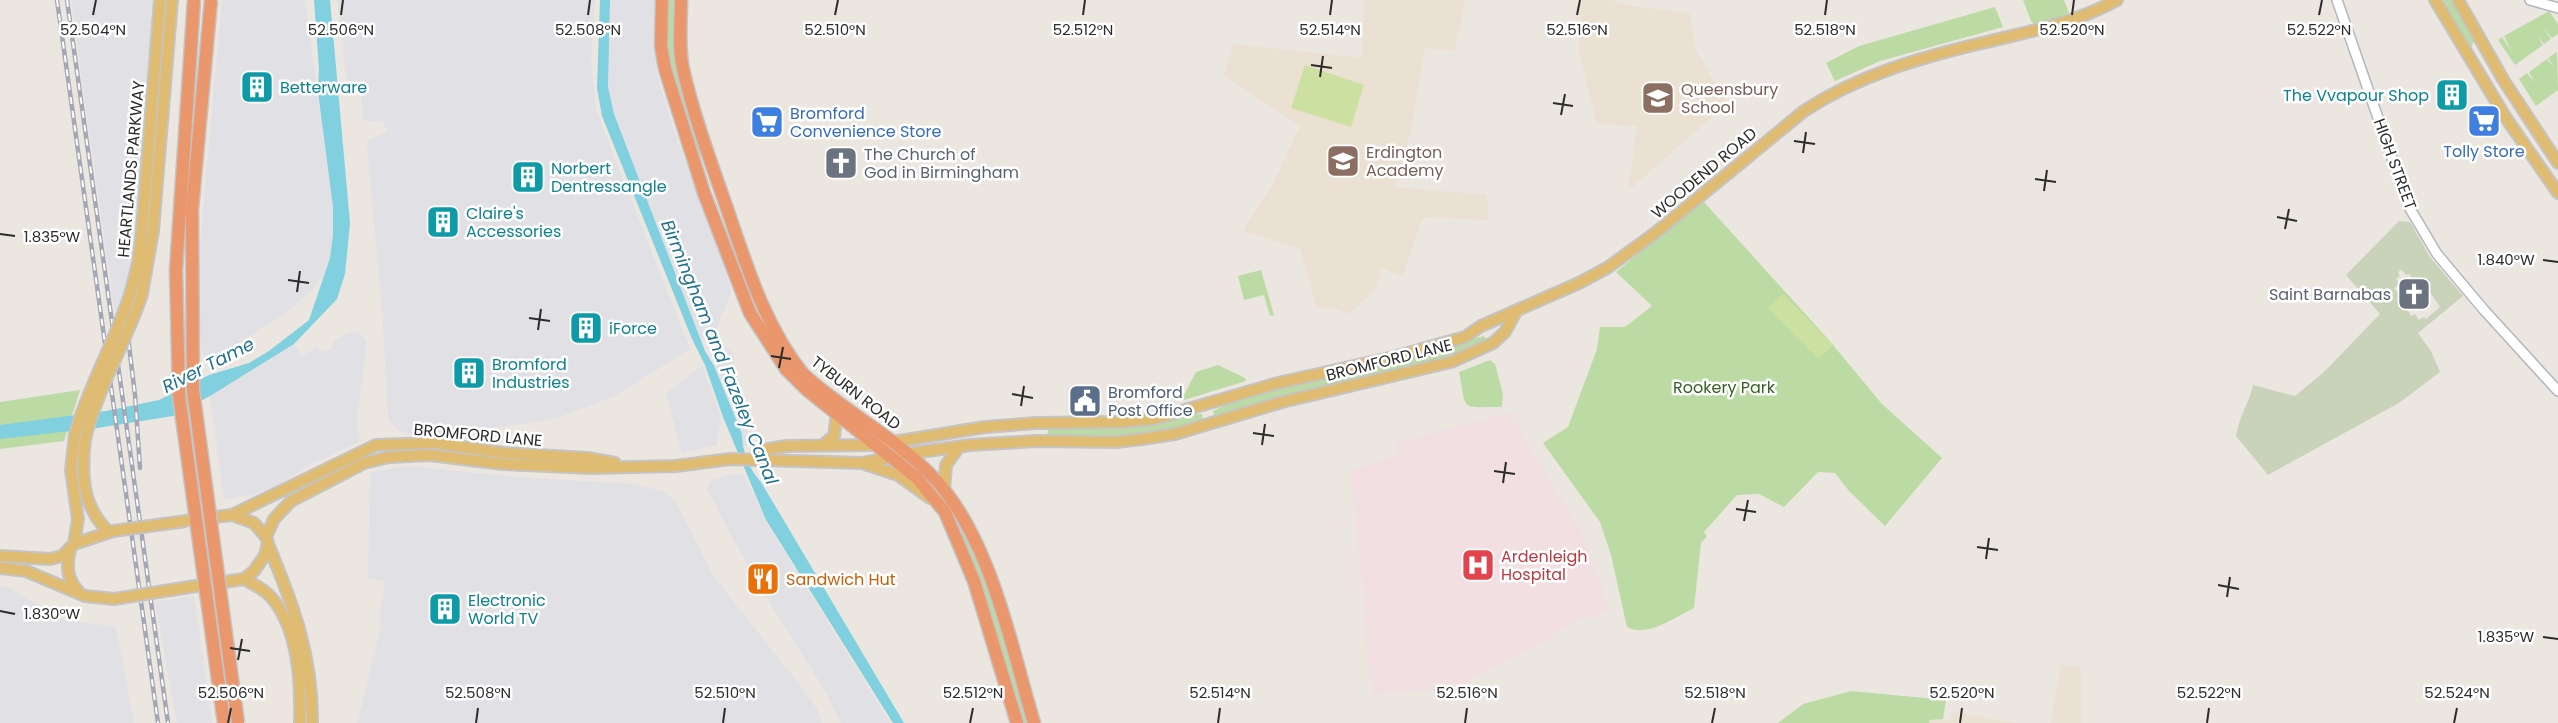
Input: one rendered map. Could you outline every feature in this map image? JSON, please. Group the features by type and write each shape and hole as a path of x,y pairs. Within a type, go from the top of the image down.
{"highway":[{"path":"194,0 177,250 179,396 224,723"},
{"path":"211,0 192,209 193,390 238,723"},
{"name":"TYBURN ROAD","path":"662,0 661,46 665,69 704,194 750,313 786,369 807,390 917,478 945,512 974,581 1017,723"},
{"name":"TYBURN ROAD","path":"681,0 682,67 723,197 759,299 793,362 815,385 906,454 944,490 966,524 988,569 1034,723"},
{"path":"723,197 719,212 731,264"},
{"path":"737,237 738,253 753,302 750,313"}],"main road":[{"name":"HEARTLANDS PARKWAY","path":"137,292 160,0"},
{"name":"HEARTLANDS PARKWAY","path":"111,531 98,521 90,507 81,470 82,406 124,314 137,292 153,231 172,0"},
{"name":"WOODEND ROAD","path":"1518,309 1579,283 1607,268 1654,234 1804,111 1830,94 1890,68 2045,28 2099,10 2117,0"},
{"name":"HIGH STREET","path":"2337,0 2409,207 2437,254 2499,327 2558,391"},
{"path":"2435,0 2506,118 2558,194"},
{"path":"2457,0 2504,81 2558,164"},
{"path":"2530,0 2558,8"},
{"name":"BROMFORD LANE","path":"753,460 763,450 786,446 875,445 995,426 1154,419 1278,382 1394,357 1465,337 1518,309"},
{"name":"BROMFORD LANE","path":"244,579 260,563 274,519 291,501 364,463 389,457 430,455 550,467 591,468 630,465 676,466 730,459 862,463 959,447 1037,441 1116,442 1175,434 1282,402 1451,362 1493,342 1505,332 1510,319 1518,309"},
{"path":"1489,325 1505,332"},
{"path":"1489,325 1493,342"},
{"path":"1205,405 1211,424"},
{"path":"822,446 834,436 837,414"},
{"name":"HEARTLANDS PARKWAY","path":"72,547 78,519 71,470 80,437"},
{"name":"BROMFORD LANE","path":"0,556 50,559 62,556 72,547 111,531 232,515 376,446 435,443 503,453 586,458 630,465"},
{"path":"944,490 946,465 959,447"},
{"path":"862,463 898,475 945,512"},
{"path":"232,515 254,523 267,540 303,635 311,679 312,723"},
{"path":"72,547 68,559 69,577 77,591 85,596"},
{"path":"0,568 26,571 85,596 114,598 244,579 270,596 287,626 298,675 300,723"}],"shaded area":[{"path":"71,0 154,0 136,228 126,287 115,315"},
{"path":"222,0 305,0 333,207 333,234 330,258 324,274 312,290 285,314 215,358 203,358 200,332 200,244"},
{"path":"337,0 595,0 591,59 596,110 690,349 615,396 557,418 470,432 418,436 401,432 391,423 388,416 382,308 367,143 370,139 388,132 382,121 369,122 363,119 360,83 347,83"},
{"path":"610,0 655,0 653,36 656,72 677,140 724,266 731,292 717,328 701,340 614,114 608,87"},
{"name":"Erdington Academy","path":"1364,0 1465,0 1455,51 1425,48 1411,131 1395,187 1487,195 1489,220 1423,217 1402,277 1382,268 1375,290 1349,314 1333,308 1317,309 1300,249 1243,231 1275,180 1300,126 1224,76 1233,44 1362,58"},
{"name":"Queensbury School","path":"1580,0 1610,0 1630,6 1690,13 1696,51 1728,103 1628,191 1637,126 1597,124 1579,53"},
{"path":"350,332 360,333 367,342 357,421 359,442 308,465 276,487 251,495 224,499 210,396 294,344 302,357 316,347 324,352 331,349 335,341"},
{"path":"727,348 732,349 750,441 748,446 742,446 742,434 711,362"},
{"path":"702,365 722,421 717,445 682,453 666,394"},
{"name":"Ardenleigh Hospital","path":"1509,413 1581,530 1607,601 1608,611 1575,622 1518,656 1452,690 1374,694 1368,672 1362,582 1350,471 1398,455 1394,443"},
{"path":"408,466 527,478 633,484 662,491 675,500 713,575 806,693 818,711 822,723 357,723 381,625 379,617 385,581 368,578 370,472"},
{"path":"731,474 742,474 745,477 770,529 890,723 841,723 826,692 753,576 707,489 712,480"},
{"path":"0,586 10,588 61,619 116,627 134,723 0,723"},
{"path":"194,596 212,723 177,723 155,602"},
{"path":"2061,665 2081,667 2081,723 2051,723"},
{"path":"1952,712 2016,723 1929,723 1929,720 1950,720"}],"green space":[{"path":"667,0 676,0 681,81 703,156 698,157 667,58"},
{"path":"2023,0 2064,0 2069,13 2036,26 2031,21"},
{"path":"2453,0 2475,38 2471,48 2442,2"},
{"path":"1995,7 2003,27 1880,61 1835,81 1826,63 1859,46"},
{"path":"2549,11 2558,24 2558,34 2552,38 2543,28 2551,39 2544,44 2537,36 2543,45 2515,65 2498,40 2502,37 2512,52 2504,36"},
{"path":"2557,52 2558,90 2536,106 2519,79 2527,73 2535,83 2529,72 2547,59 2555,69 2548,58"},
{"path":"1305,65 1364,85 1351,127 1291,108"},
{"name":"Rookery Park","path":"1703,201 1828,339 1882,404 1942,458 1885,526 1849,491 1835,473 1818,472 1784,507 1759,494 1737,495 1704,532 1707,536 1701,543 1694,608 1661,625 1635,630 1627,627 1611,555 1600,522 1543,443 1568,427 1597,349 1600,327 1625,327 1652,306 1616,272"},
{"path":"2399,221 2410,222 2430,257 2463,296 2418,333 2431,351 2440,372 2399,403 2268,475 2236,436 2253,385 2295,396 2325,371 2380,314 2346,275","holes":["2402,270 2406,275 2409,274 2424,296 2430,292 2440,307 2426,319 2424,317 2419,320 2415,314 2411,316 2406,307 2412,303 2402,288 2397,292 2394,288 2400,284 2396,279 2400,276 2398,272"]},
{"path":"1261,270 1274,315 1270,316 1264,295 1244,300 1238,276"},
{"path":"1783,294 1833,345 1818,359 1768,308"},
{"path":"1484,336 1487,342 1461,355 1215,419 1213,411 1258,393"},
{"path":"1490,360 1495,364 1503,394 1502,407 1471,406 1465,401 1459,372"},
{"path":"1218,365 1245,378 1246,381 1184,400 1183,397 1196,372"},
{"path":"80,390 64,441 0,449 0,402"},
{"path":"1202,414 1203,422 1145,434 1089,437 1049,437 1047,435 1049,428 1123,427"},
{"path":"953,511 976,553 989,587 1030,723 1022,723 950,512"},
{"path":"1851,691 1946,700 1943,719 1930,720 1929,723 1778,723 1803,704"}],"water":[{"path":"314,0 330,0 350,223 345,274 337,299 294,344 173,416 97,428 0,439 0,425 106,411 159,400 209,375 249,363 269,351 309,320 330,258 333,235 333,207 318,92 319,69"},
{"path":"600,0 610,0 608,87 614,114 705,351 714,366 742,434 747,460 904,723 893,723 766,520 602,116 597,88"}],"railway":[{"path":"57,0 158,723"},
{"path":"67,0 168,723"},
{"path":"127,329 135,395 140,468"}],"place":[{"name":"Betterware","path":"257,87"},
{"name":"The Vvapour Shop","path":"2452,95"},
{"name":"Queensbury School","path":"1658,98"},
{"name":"Tolly Store","path":"2484,121"},
{"name":"Bromford Convenience Store","path":"767,122"},
{"name":"Erdington Academy","path":"1343,161"},
{"name":"The Church of God in Birmingham","path":"841,163"},
{"name":"Norbert Dentressangle","path":"528,177"},
{"name":"Claire's Accessories","path":"443,222"},
{"name":"Saint Barnabas","path":"2414,294"},
{"name":"iForce","path":"586,328"},
{"name":"Bromford Industries","path":"469,373"},
{"name":"Bromford Post Office","path":"1085,401"},
{"name":"Ardenleigh Hospital","path":"1478,565"},
{"name":"Sandwich Hut","path":"763,579"},
{"name":"Electronic World TV","path":"445,609"}],"water label":[{"name":"Birmingham and Fazeley Canal","path":"720,352"},
{"name":"River Tame","path":"208,365"}]}
